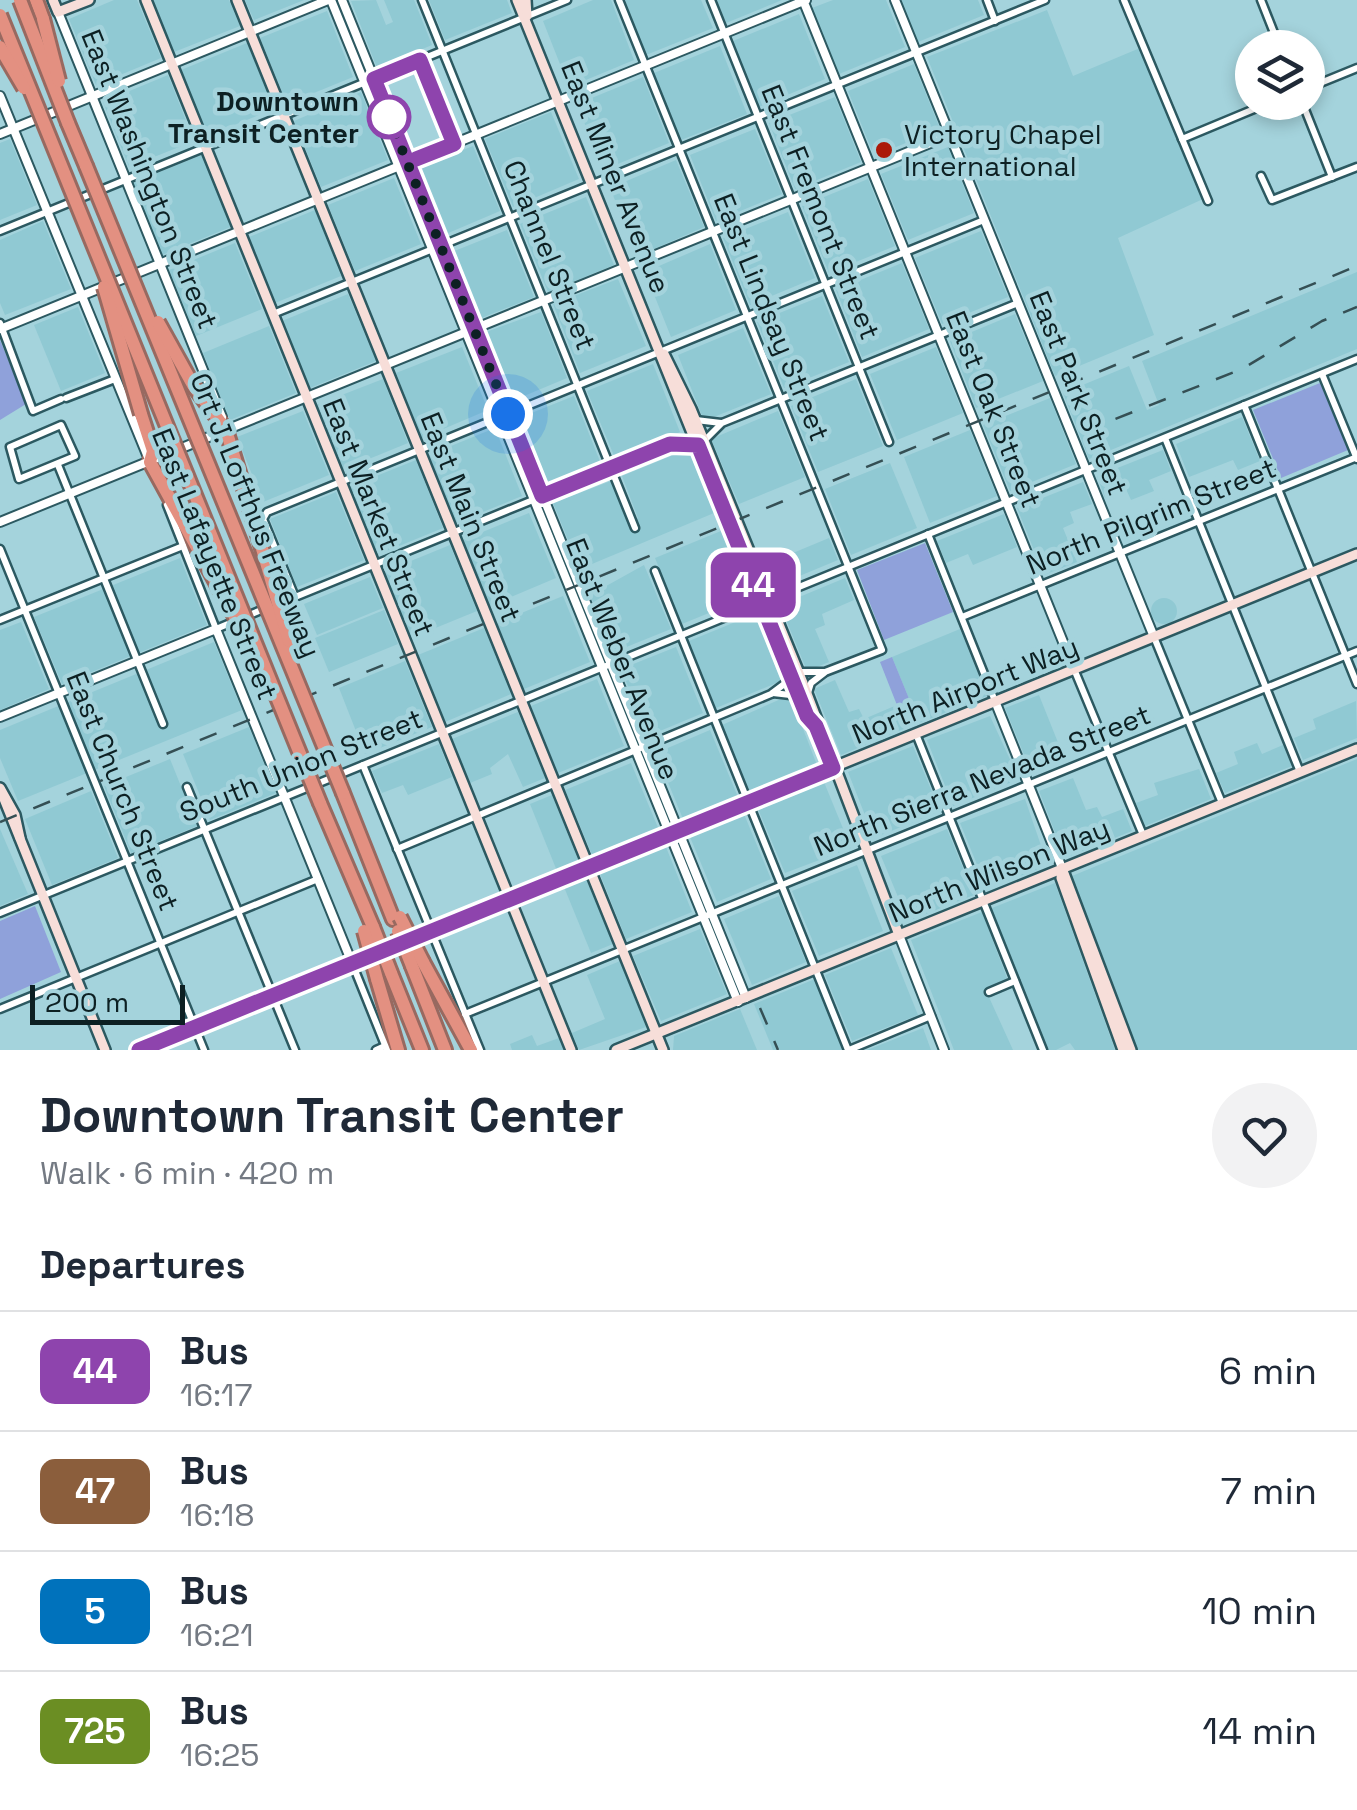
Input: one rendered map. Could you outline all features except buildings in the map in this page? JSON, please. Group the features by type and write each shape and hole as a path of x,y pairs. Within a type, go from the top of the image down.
{"highway":[{"name":"Ort J. Lofthus Freeway","path":"20,0 366,851 417,964"},
{"path":"36,0 68,123"},
{"name":"Ort J. Lofthus Freeway","path":"0,15 368,929"},
{"path":"0,47 46,125"},
{"path":"116,240 193,385 226,430 260,523 306,700"},
{"path":"97,250 154,451 150,462 274,688"},
{"path":"368,929 391,973 422,1050"},
{"path":"368,929 390,1049"},
{"path":"417,964 446,1050"},
{"path":"417,964 471,1050"}],"main road":[{"name":"East Washington Street","path":"53,0 58,12"},
{"path":"58,12 89,0"},
{"name":"East Market Street","path":"146,0 571,1050"},
{"name":"East Main Street","path":"237,0 663,1050"},
{"name":"East Miner Avenue","path":"517,0 527,16 899,935"},
{"name":"East Miner Avenue","path":"526,0 527,16"},
{"name":"North Airport Way","path":"139,1050 1357,554"},
{"name":"North Wilson Way","path":"616,1050 1357,749"},
{"path":"0,788 16,815 20,838 104,1050"},
{"path":"1062,868 1061,878 1122,1050"},
{"path":"1062,868 1131,1050"}],"street":[{"path":"0,134 330,0"},
{"name":"East Weber Avenue","path":"330,0 369,81 742,1000"},
{"name":"East Weber Avenue","path":"342,0 369,81"},
{"name":"Channel Street","path":"422,0 635,528"},
{"path":"0,231 567,0"},
{"name":"East Lindsay Street","path":"620,0 882,650 825,672"},
{"name":"East Fremont Street","path":"711,0 889,442"},
{"path":"115,379 32,410 1,326 804,0"},
{"name":"East Oak Street","path":"804,0 1142,835"},
{"name":"East Park Street","path":"895,0 1222,803"},
{"path":"987,0 995,20"},
{"path":"273,314 1046,0"},
{"path":"1124,0 1208,202"},
{"path":"1261,0 1273,30"},
{"name":"East Washington Street","path":"58,12 226,430"},
{"path":"1325,81 1357,68"},
{"name":"East Lafayette Street","path":"0,96 390,1049"},
{"path":"1182,139 1235,117"},
{"path":"1309,120 1332,177"},
{"path":"0,522 950,136"},
{"path":"1261,176 1272,200 1357,167"},
{"path":"295,597 260,523 267,512 984,220"},
{"path":"0,717 670,444 701,444 722,423 1018,303"},
{"name":"South Union Street","path":"0,914 1357,359"},
{"path":"1322,374 1357,458"},
{"path":"1244,406 1357,684"},
{"path":"670,444 692,421 722,423"},
{"path":"61,425 75,456 58,465 20,480 10,448 61,425"},
{"path":"1164,438 1300,772"},
{"name":"North Pilgrim Street","path":"962,618 1357,458"},
{"path":"58,465 163,724"},
{"path":"928,534 1062,868"},
{"path":"0,620 184,546"},
{"name":"East Church Street","path":"0,550 204,1050"},
{"path":"654,571 849,1050 931,1016"},
{"name":"North Sierra Nevada Street","path":"465,1014 1357,651"},
{"path":"398,848 772,694 793,672 825,672"},
{"path":"772,694 803,696 811,682 825,672"},
{"path":"916,734 1043,1050"},
{"path":"364,765 480,1050"},
{"path":"186,788 295,1050"},
{"path":"0,1009 318,879"},
{"name":"East Miner Avenue","path":"899,935 944,1050"},
{"path":"989,992 1016,981"},
{"path":"376,1050 390,1049"}],"shaded area":[{"path":"114,0 137,0 161,58 96,85 69,19"},
{"path":"153,0 229,0 240,26 174,52"},
{"path":"245,0 304,0 254,20"},
{"path":"376,0 386,25 393,22 384,0 414,0 432,45 377,68 351,1"},
{"path":"429,0 507,0 512,13 445,40"},
{"path":"593,0 611,0 634,60 569,87 543,21"},
{"path":"625,0 701,0 713,28 646,55"},
{"path":"717,0 782,0 726,23"},
{"path":"833,0 886,0 905,47 839,74 812,8"},
{"path":"901,0 978,0 984,15 918,42"},
{"path":"1047,10 1073,76 1140,48 1203,199 1118,238 1154,335 1055,376 927,57"},
{"path":"327,11 353,77 287,104 260,38"},
{"path":"799,14 825,79 759,107 733,41"},
{"path":"247,43 274,109 207,136 181,70"},
{"path":"720,46 747,114 681,140 654,73"},
{"path":"914,64 940,129 874,156 848,91"},
{"path":"168,75 194,141 129,167 103,102"},
{"path":"643,77 669,143 603,170 577,104"},
{"path":"361,92 388,160 321,187 294,121"},
{"path":"835,97 861,162 795,189 769,123"},
{"path":"551,112 579,179 513,207 485,139"},
{"path":"755,129 782,194 716,221 690,155"},
{"path":"10,139 37,205 0,220 0,143"},
{"path":"473,146 500,211 446,234 418,168"},
{"path":"948,147 974,213 908,240 881,174"},
{"path":"204,154 233,226 162,255 133,183"},
{"path":"676,160 704,227 638,256 610,188"},
{"path":"394,178 421,244 355,271 328,205"},
{"path":"868,179 895,246 829,273 802,206"},
{"path":"586,197 614,265 548,292 520,224"},
{"path":"315,210 341,276 275,303 249,237"},
{"path":"788,212 815,278 750,305 723,238"},
{"path":"43,221 71,289 5,315 0,303 0,240"},
{"path":"507,230 534,297 479,319 452,252"},
{"path":"981,231 1008,297 942,324 915,258"},
{"path":"235,243 262,309 196,336 169,270"},
{"path":"710,244 736,310 671,337 645,272"},
{"path":"902,263 929,329 862,357 836,290"},
{"path":"1357,272 1357,349 1089,459 1063,393 1129,366 1147,410 1159,405 1142,361"},
{"path":"618,279 646,346 580,373 553,304"},
{"path":"348,294 376,361 310,388 282,321"},
{"path":"822,296 849,362 784,388 757,322"},
{"path":"78,307 105,373 61,391 34,325"},
{"path":"541,312 567,378 512,401 486,332"},
{"path":"1015,314 1043,381 976,408 950,341"},
{"path":"269,326 296,393 230,420 203,353"},
{"path":"743,328 771,394 704,421 678,355"},
{"path":"0,340 26,404 0,420"},
{"path":"462,347 488,410 422,438 396,373"},
{"path":"936,347 963,413 897,440 870,374"},
{"path":"653,364 680,432 615,458 587,391"},
{"path":"383,379 408,443 342,470 316,405"},
{"path":"856,379 883,446 818,472 791,406"},
{"path":"1320,383 1348,450 1281,478 1253,410"},
{"path":"574,396 601,464 546,486 519,418"},
{"path":"1050,398 1076,464 1010,491 983,425"},
{"path":"303,411 329,475 263,502 237,437"},
{"path":"778,411 805,477 739,504 711,439"},
{"path":"1242,417 1260,461 1238,470 1233,460 1189,477 1176,444"},
{"path":"495,428 522,496 456,523 429,455"},
{"path":"970,430 997,496 930,523 904,457"},
{"path":"688,449 714,513 580,569 553,503 611,481 628,523 638,518 622,476"},
{"path":"1163,450 1171,471 1149,480 1154,491 1131,500 1126,489 1105,498 1097,476"},
{"path":"416,460 443,528 377,555 349,487"},
{"path":"890,463 917,528 851,555 825,489"},
{"path":"1083,482 1092,504 1070,512 1074,523 1063,528 1077,562 1044,575 1017,508"},
{"path":"336,492 364,560 297,587 270,519"},
{"path":"529,513 556,578 490,606 463,540"},
{"path":"1004,514 1017,547 973,565 968,554 946,563 937,541"},
{"path":"721,531 748,597 682,624 655,558"},
{"path":"829,538 838,560 773,587 764,565"},
{"path":"925,543 953,612 884,640 857,570"},
{"path":"450,545 477,611 411,638 384,572"},
{"path":"180,558 207,625 62,684 34,617"},
{"path":"644,565 671,629 614,652 590,595"},
{"path":"370,577 383,608 317,635 304,604"},
{"path":"845,578 854,600 822,614 825,625 815,629 829,662 807,671 780,605"},
{"path":"563,596 590,662 524,689 497,623"},
{"path":"1164,598 1174,601 1174,621 1164,624 1154,621 1151,611 1154,601"},
{"path":"384,610 398,644 329,672 315,638"},
{"path":"755,614 781,681 716,708 689,641"},
{"path":"21,622 49,689 0,710 0,630"},
{"path":"484,628 511,694 445,722 418,655"},
{"path":"960,629 987,696 919,723 892,657"},
{"path":"214,642 242,710 18,801 0,758 0,730"},
{"path":"676,647 703,713 648,736 621,669"},
{"path":"892,657 919,723 906,728 880,662"},
{"path":"405,661 432,727 365,754 339,688"},
{"path":"597,679 624,746 558,773 531,706"},
{"path":"835,680 849,712 859,709 864,719 897,705 906,728 841,755 814,689"},
{"path":"790,695 817,765 749,791 722,725"},
{"path":"1039,695 1065,760 1032,774 1005,708"},
{"path":"1356,701 1357,738 1303,760 1294,738 1316,729 1313,719"},
{"path":"518,712 545,778 523,787 508,754 490,768 492,774 470,783 452,739"},
{"path":"990,716 1019,779 953,806 927,740"},
{"path":"249,727 276,793 210,820 183,754"},
{"path":"710,730 738,797 683,819 656,753"},
{"path":"1257,743 1262,754 1283,745 1292,766 1225,793 1216,773 1238,764 1234,752"},
{"path":"439,744 452,777 408,795 403,785 382,793 372,771"},
{"path":"913,746 940,811 874,838 848,772"},
{"path":"170,759 197,826 131,853 104,786"},
{"path":"1357,759 1357,1050 1135,1050 1072,876"},
{"path":"631,763 659,830 593,857 565,790"},
{"path":"1199,769 1211,799 1145,826 1136,803 1158,795 1154,783"},
{"path":"1073,778 1086,810 1097,807 1102,817 1123,809 1132,831 1065,858 1039,791"},
{"path":"824,782 851,848 785,873 758,809"},
{"path":"91,791 118,858 52,885 25,819"},
{"path":"552,795 579,862 557,871 530,804"},
{"path":"1025,799 1046,860 1043,867 987,889 960,823"},
{"path":"744,814 771,879 717,902 690,837"},
{"path":"0,829 28,894 0,906"},
{"path":"947,829 974,895 908,921 881,856"},
{"path":"666,847 692,912 626,939 600,874"},
{"path":"857,865 883,931 819,956 792,891"},
{"path":"586,878 613,944 591,953 564,887"},
{"path":"1055,883 1115,1050 1075,1050 1070,1043 1056,1050 1041,1050 987,910"},
{"path":"779,896 806,962 752,985 724,919"},
{"path":"35,906 61,972 0,999 0,921"},
{"path":"982,912 1010,986 988,995 1013,1050 954,1050 911,940"},
{"path":"700,929 727,994 661,1021 633,956"},
{"path":"891,948 918,1015 852,1041 825,975"},
{"path":"620,961 646,1027 579,1050 572,1033 605,1019 587,975"},
{"path":"815,979 843,1050 773,1050 754,1004"},
{"path":"740,1009 757,1050 673,1050 674,1036"},
{"path":"923,1028 931,1050 867,1050"},
{"path":"532,1035 537,1046 559,1038 564,1050 512,1050 510,1044"}],"railway":[{"path":"0,822 1357,266"},
{"path":"1082,432 1242,369 1322,321 1357,307"},
{"path":"760,1008 778,1050"}],"bus line":[{"name":"44","path":"139,1050 833,768 816,726 807,716 698,445 688,441 670,444 542,496 374,79 420,60 454,144 416,159"}],"place":[{"name":"Downtown Transit Center","path":"389,117"},
{"name":"Victory Chapel International","path":"884,150"}],"route":[{"path":"389,117 508,414"}]}
